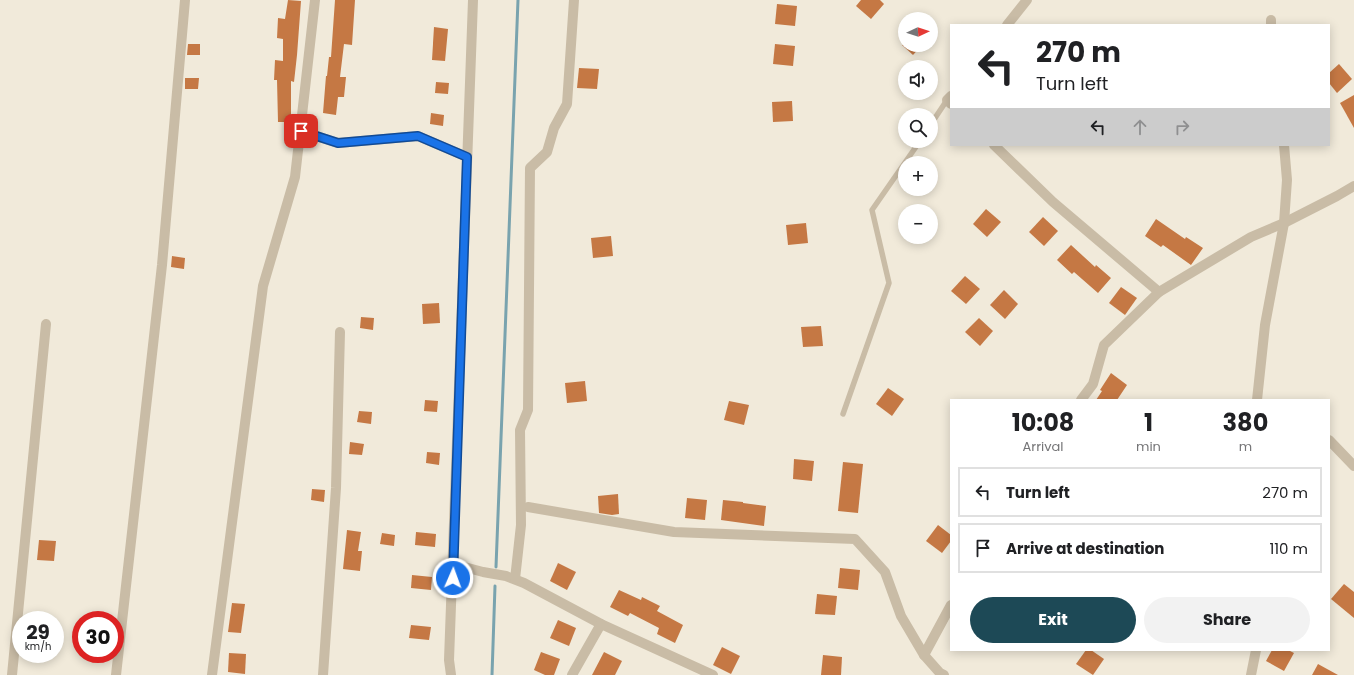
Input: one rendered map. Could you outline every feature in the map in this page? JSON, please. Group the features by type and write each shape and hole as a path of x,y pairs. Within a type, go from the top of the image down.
{"street":[{"path":"116,675 162,265 185,0"},
{"path":"212,675 263,286 295,177 315,0"},
{"path":"451,675 449,660 473,0"},
{"path":"515,579 520,525 520,430 528,410 530,168 547,152 554,128 567,104 574,0"},
{"path":"1009,24 1027,0"},
{"path":"301,131 338,143 418,136 467,157"},
{"path":"995,146 1053,202 1159,292"},
{"path":"1257,399 1265,325 1284,223 1287,180 1284,146"},
{"path":"1083,399 1093,384 1104,345 1159,292 1251,237 1284,223 1354,186"},
{"path":"12,675 46,324"},
{"path":"323,675 336,488 340,332"},
{"path":"1330,441 1354,466"},
{"path":"528,507 674,532 855,540 886,572 901,616 924,655 940,673 944,675"},
{"path":"453,564 515,579 601,624 713,675"},
{"path":"924,655 950,607"},
{"path":"572,675 601,624"},
{"path":"1251,675 1256,651"}],"lane":[{"path":"938,115 950,100"},
{"path":"843,414 889,283 872,210 915,148"}],"building":[{"path":"288,0 301,1 297,55 294,82 291,81 291,122 278,122 277,80 274,80 275,60 283,61 283,39 277,38 278,18 285,19"},
{"path":"335,0 355,0 352,45 344,44 340,77 346,77 344,97 338,97 336,115 323,113 326,76 329,57 331,57"},
{"path":"861,0 880,0 884,4 871,19 856,6"},
{"path":"777,4 797,6 795,26 775,24"},
{"path":"434,27 448,29 445,61 432,60"},
{"path":"188,44 200,44 200,55 187,55"},
{"path":"775,44 795,46 793,66 773,64"},
{"path":"1339,64 1352,79 1337,93 1330,84 1330,72"},
{"path":"579,68 599,69 597,89 577,88"},
{"path":"185,78 199,78 198,89 185,89"},
{"path":"436,82 449,83 448,94 435,93"},
{"path":"1354,95 1354,128 1340,103"},
{"path":"792,101 793,121 773,122 772,102"},
{"path":"431,113 444,115 443,126 430,124"},
{"path":"986,209 1001,222 987,237 973,224"},
{"path":"1043,217 1058,231 1044,246 1029,232"},
{"path":"1156,219 1185,239 1186,237 1203,248 1191,265 1163,245 1161,247 1145,236"},
{"path":"806,223 808,243 788,245 786,225"},
{"path":"611,236 613,256 593,258 591,238"},
{"path":"1071,245 1095,267 1096,265 1111,278 1098,293 1074,272 1072,274 1057,260"},
{"path":"172,256 185,258 184,269 171,267"},
{"path":"965,276 980,289 966,304 951,291"},
{"path":"1121,287 1137,298 1125,315 1109,303"},
{"path":"1004,290 1018,304 1005,319 990,305"},
{"path":"439,303 440,323 423,324 422,304"},
{"path":"361,317 374,318 373,330 360,328"},
{"path":"979,318 993,331 980,346 965,332"},
{"path":"821,326 823,346 803,347 801,327"},
{"path":"1111,373 1127,385 1118,399 1097,399 1102,391 1100,390"},
{"path":"585,381 587,401 567,403 565,383"},
{"path":"888,388 904,399 892,416 876,404"},
{"path":"425,400 438,401 437,412 424,411"},
{"path":"729,401 749,405 744,425 724,420"},
{"path":"359,411 372,412 371,424 357,422"},
{"path":"350,442 364,444 362,455 349,454"},
{"path":"427,452 440,453 439,465 426,463"},
{"path":"794,459 814,461 812,481 793,479"},
{"path":"843,462 863,464 858,513 838,511"},
{"path":"312,489 325,490 324,502 311,500"},
{"path":"618,494 619,514 612,515 599,513 598,496"},
{"path":"687,498 707,500 705,520 685,518"},
{"path":"723,500 766,506 764,526 721,520"},
{"path":"938,525 950,534 950,542 942,553 926,541"},
{"path":"347,530 361,532 358,551 362,551 360,571 343,569"},
{"path":"416,532 436,534 435,547 415,545"},
{"path":"382,533 395,535 394,546 380,544"},
{"path":"39,540 56,541 54,561 37,560"},
{"path":"558,563 576,572 567,590 550,581"},
{"path":"840,568 860,570 858,590 838,588"},
{"path":"412,575 432,577 431,590 411,588"},
{"path":"1344,584 1354,592 1354,618 1331,599"},
{"path":"619,590 641,600 642,597 660,606 657,611 683,625 675,643 657,634 659,628 630,613 628,616 610,607"},
{"path":"817,594 837,596 835,615 815,614"},
{"path":"232,603 245,604 241,633 228,632"},
{"path":"558,620 576,628 569,646 550,638"},
{"path":"411,625 431,627 429,640 409,638"},
{"path":"722,647 740,656 731,674 713,665"},
{"path":"1085,651 1092,651 1104,659 1093,675 1076,664"},
{"path":"1271,651 1290,651 1294,653 1284,671 1266,661"},
{"path":"541,652 560,659 554,675 545,675 534,670"},
{"path":"604,652 622,661 615,675 592,675"},
{"path":"229,653 246,654 245,674 228,672"},
{"path":"823,655 842,657 841,675 821,675"},
{"path":"1318,664 1338,675 1312,675"}],"waterway":[{"path":"496,567 518,0"},
{"path":"492,675 495,586"}],"route":[{"path":"301,131 338,143 418,136 467,157 453,578"}]}
